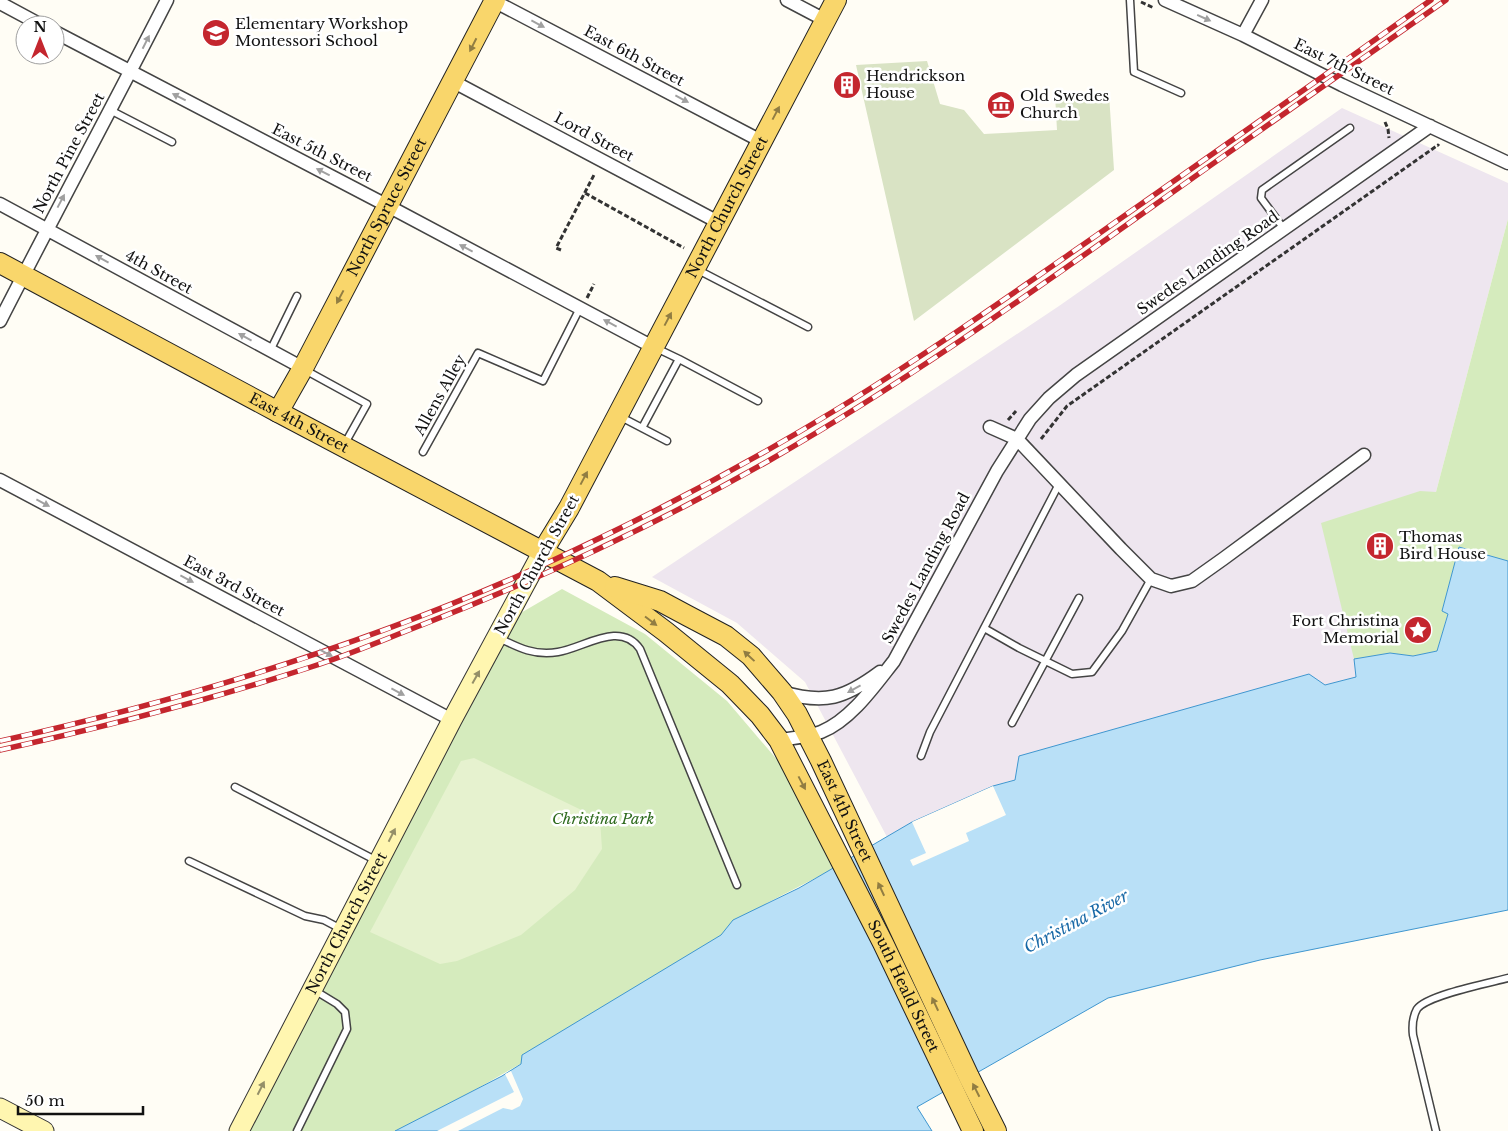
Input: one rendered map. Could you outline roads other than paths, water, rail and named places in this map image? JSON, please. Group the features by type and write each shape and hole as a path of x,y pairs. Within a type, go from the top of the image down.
{"main road":[{"name":"North Spruce Street","path":"278,412 454,82 494,0"},
{"name":"North Church Street","path":"544,551 569,508 836,0"},
{"name":"East 4th Street","path":"0,263 598,581 666,632 730,684 760,715 779,740 832,842"},
{"name":"East 4th Street","path":"598,581 660,601 726,636 750,656 782,692 809,736 996,1131"},
{"name":"South Heald Street","path":"832,842 973,1131"}],"street":[{"name":"North Pine Street","path":"0,321 46,229 167,0"},
{"name":"East 6th Street","path":"494,0 761,141"},
{"path":"787,0 825,20"},
{"name":"East 7th Street","path":"1165,0 1243,35 1342,85 1508,164"},
{"path":"1243,35 1262,0"},
{"path":"0,3 22,15"},
{"name":"East 5th Street","path":"65,37 388,206 583,303 653,347"},
{"name":"Lord Street","path":"454,82 718,222"},
{"name":"Swedes Landing Road","path":"779,740 809,736 827,729 863,699 894,661 997,471 1030,419 1049,398 1076,375 1430,126"},
{"name":"4th Street","path":"0,204 303,368"},
{"path":"990,427 1017,439 1151,578 1171,586 1192,581 1223,560 1364,455"},
{"name":"East 3rd Street","path":"0,480 452,720"},
{"name":"North Church Street","path":"239,1131 452,720 544,551"},
{"name":"Swedes Landing Road","path":"782,692 807,698 827,698 848,693 864,684 894,661"},
{"path":"0,1108 44,1131"}],"lane":[{"path":"1130,0 1134,72 1181,93"},
{"path":"110,110 172,142"},
{"path":"1284,229 1261,198 1262,190 1350,128"},
{"path":"695,268 808,327"},
{"path":"270,350 297,296"},
{"name":"Allens Alley","path":"422,452 478,353 543,381 583,303"},
{"path":"653,347 758,401"},
{"path":"642,428 679,359"},
{"path":"303,368 367,404 343,446"},
{"path":"617,415 667,441"},
{"path":"921,756 930,732 1059,484"},
{"path":"984,628 1072,674 1092,672 1122,631 1151,578"},
{"path":"1012,723 1078,598"},
{"path":"498,638 526,651 543,652 558,652 609,636 621,636 636,644 640,649 737,886"},
{"path":"235,787 378,862"},
{"path":"189,861 305,916 324,920 343,930"},
{"path":"1436,1131 1413,1036 1412,1024 1417,1009 1431,999 1508,978"},
{"path":"297,1131 347,1029 345,1012 337,1004 312,990"}],"water":[{"name":"Christina River","path":"1459,547 1508,561 1508,910 1260,960 1108,998 917,1107 932,1131 395,1131 502,1076 521,1064 522,1055 721,935 733,920 799,888 912,822 993,786 1015,780 1019,756 1309,674 1325,685 1356,677 1354,659 1390,653 1413,656 1437,651 1448,614 1442,611"}],"railway":[{"path":"0,741 155,703 307,657 382,631 530,571 722,476 839,408 969,323 1431,0"},
{"path":"0,750 157,712 234,691 325,662 464,608 553,570 727,484 818,432 959,342 1446,0"}],"place":[{"name":"Elementary Workshop Montessori School","path":"216,33"},
{"name":"Hendrickson House","path":"847,85"},
{"name":"Old Swedes Church","path":"1001,105"},
{"name":"Thomas Bird House","path":"1380,546"},
{"name":"Fort Christina Memorial","path":"1418,630"}],"park label":[{"name":"Christina Park","path":"603,819"}]}
